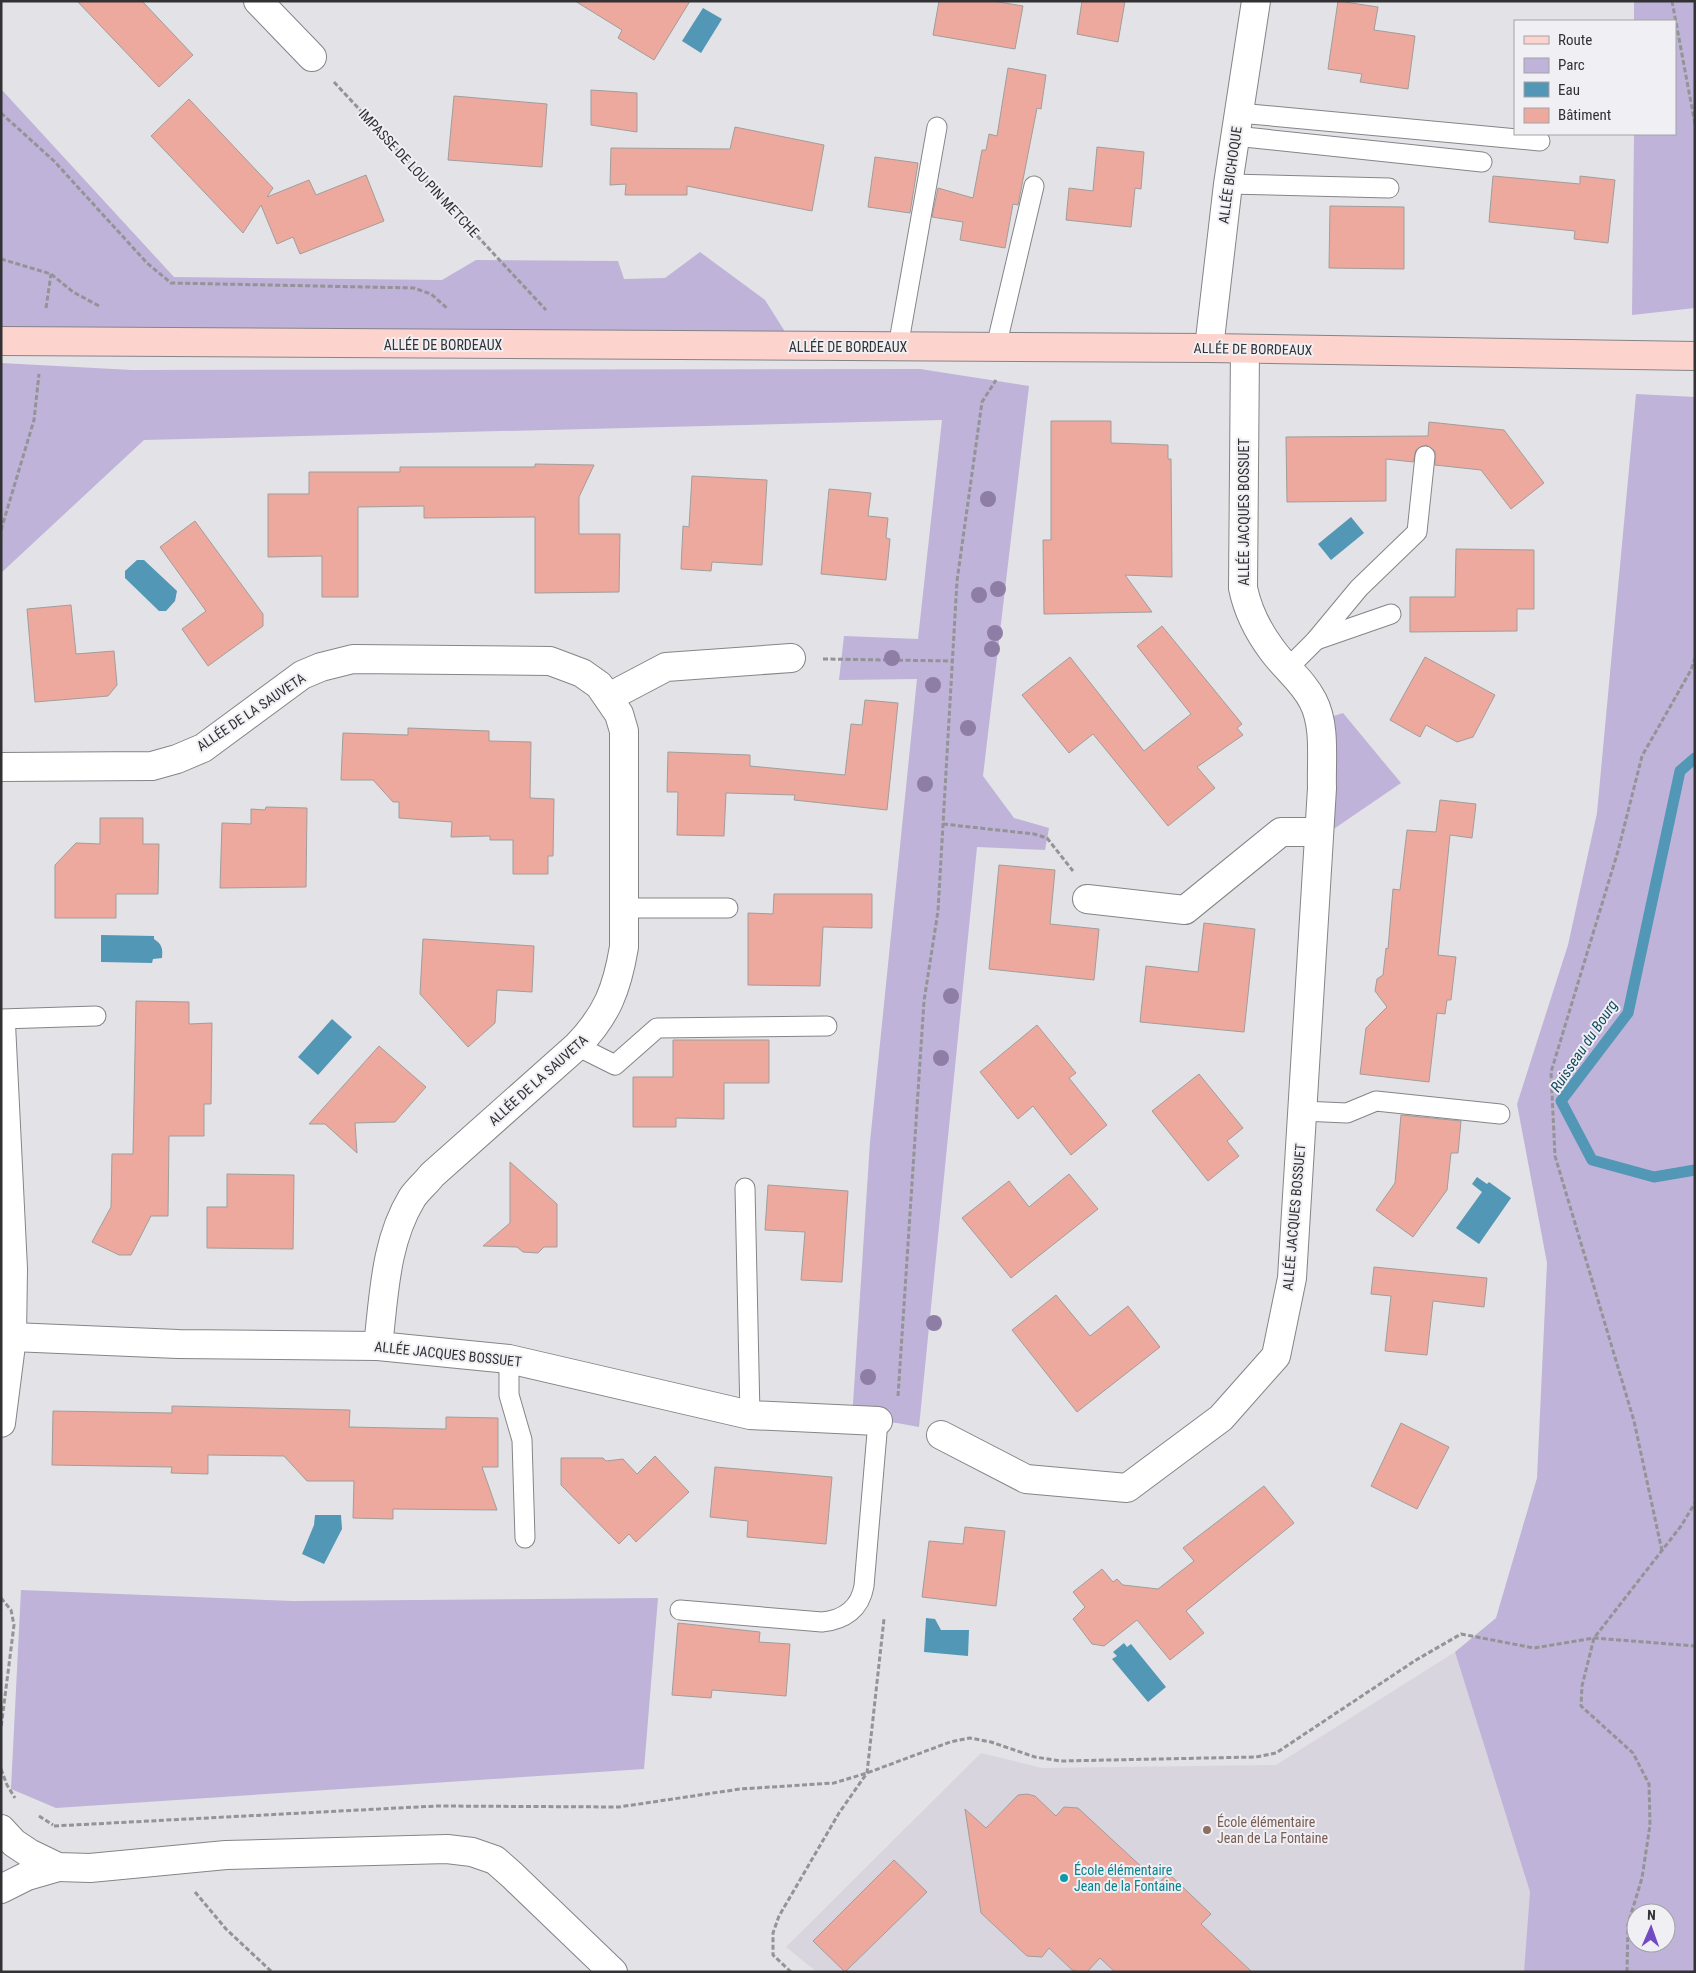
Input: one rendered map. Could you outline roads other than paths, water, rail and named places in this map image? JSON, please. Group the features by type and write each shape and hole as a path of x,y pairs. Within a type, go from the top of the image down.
{"main road":[{"name":"ALLÉE DE BORDEAUX","path":"1,341 579,346 1209,348 1695,356"}],"street":[{"path":"258,1 312,57"},
{"name":"ALLÉE BICHOQUE","path":"1209,348 1228,184 1256,1"},
{"name":"ALLÉE JACQUES BOSSUET","path":"941,1435 1026,1479 1127,1488 1221,1418 1276,1356 1292,1278 1322,788 1321,720 1314,701 1301,681 1272,650 1254,624 1248,610 1243,588 1245,349"},
{"path":"609,697 666,667 791,658"},
{"name":"ALLÉE DE LA SAUVETA","path":"1,767 152,766 177,759 203,748 302,675 321,667 353,659 550,661 582,673 599,684 609,697 619,714 625,750 624,947 619,977 609,1004 595,1027 578,1046 432,1175 413,1197 393,1242 378,1346"},
{"path":"1086,899 1185,910 1281,832 1319,832"},
{"path":"1,1024 13,1269 12,1337 1,1423"},
{"name":"ALLÉE JACQUES BOSSUET","path":"12,1337 178,1344 378,1346 509,1358 750,1415 888,1412"},
{"path":"1,1829 14,1843 29,1853 58,1867"},
{"path":"1,1889 26,1876 58,1867 90,1868 167,1860 413,1848 472,1852 495,1860 501,1865 613,1972"}],"lane":[{"path":"1237,125 1540,141"},
{"path":"1237,125 1482,162"},
{"path":"898,347 937,127"},
{"path":"1228,184 1389,188"},
{"path":"1008,347 1034,186"},
{"path":"1288,668 1315,641 1360,588 1417,532 1426,456"},
{"path":"1315,641 1391,614"},
{"path":"624,908 728,908"},
{"path":"1,1019 96,1016"},
{"path":"578,1046 615,1065 657,1028 827,1026"},
{"path":"1302,1112 1348,1113 1376,1101 1500,1114"},
{"path":"745,1188 750,1415"},
{"path":"509,1358 509,1394 522,1440 525,1538"},
{"path":"680,1610 822,1622 836,1621 853,1609 862,1596 864,1586 888,1412"}],"water":[{"path":"703,8 722,19 701,53 682,41"},
{"path":"1351,517 1364,533 1331,560 1318,544"},
{"path":"137,560 144,560 177,591 175,601 166,611 159,611 125,578 125,571"},
{"path":"101,935 154,936 154,939 161,947 162,958 153,959 152,963 101,962"},
{"path":"332,1019 352,1037 318,1075 298,1057"},
{"path":"1477,1177 1487,1184 1489,1182 1511,1198 1479,1244 1456,1228 1482,1192 1472,1184"},
{"path":"315,1515 341,1515 342,1529 324,1564 302,1554 314,1525"},
{"path":"926,1618 935,1619 941,1630 969,1630 968,1656 924,1652"},
{"path":"1124,1643 1127,1647 1131,1644 1166,1687 1148,1702 1112,1659 1117,1656 1113,1652"}],"waterway":[{"name":"Ruisseau du Bourg","path":"1695,758 1680,771 1628,1013 1561,1101 1592,1160 1654,1177 1695,1170"}],"place":[{"name":"École élémentaire Jean de La Fontaine","path":"1207,1830"},
{"name":"École élémentaire Jean de la Fontaine","path":"1064,1878"}]}
